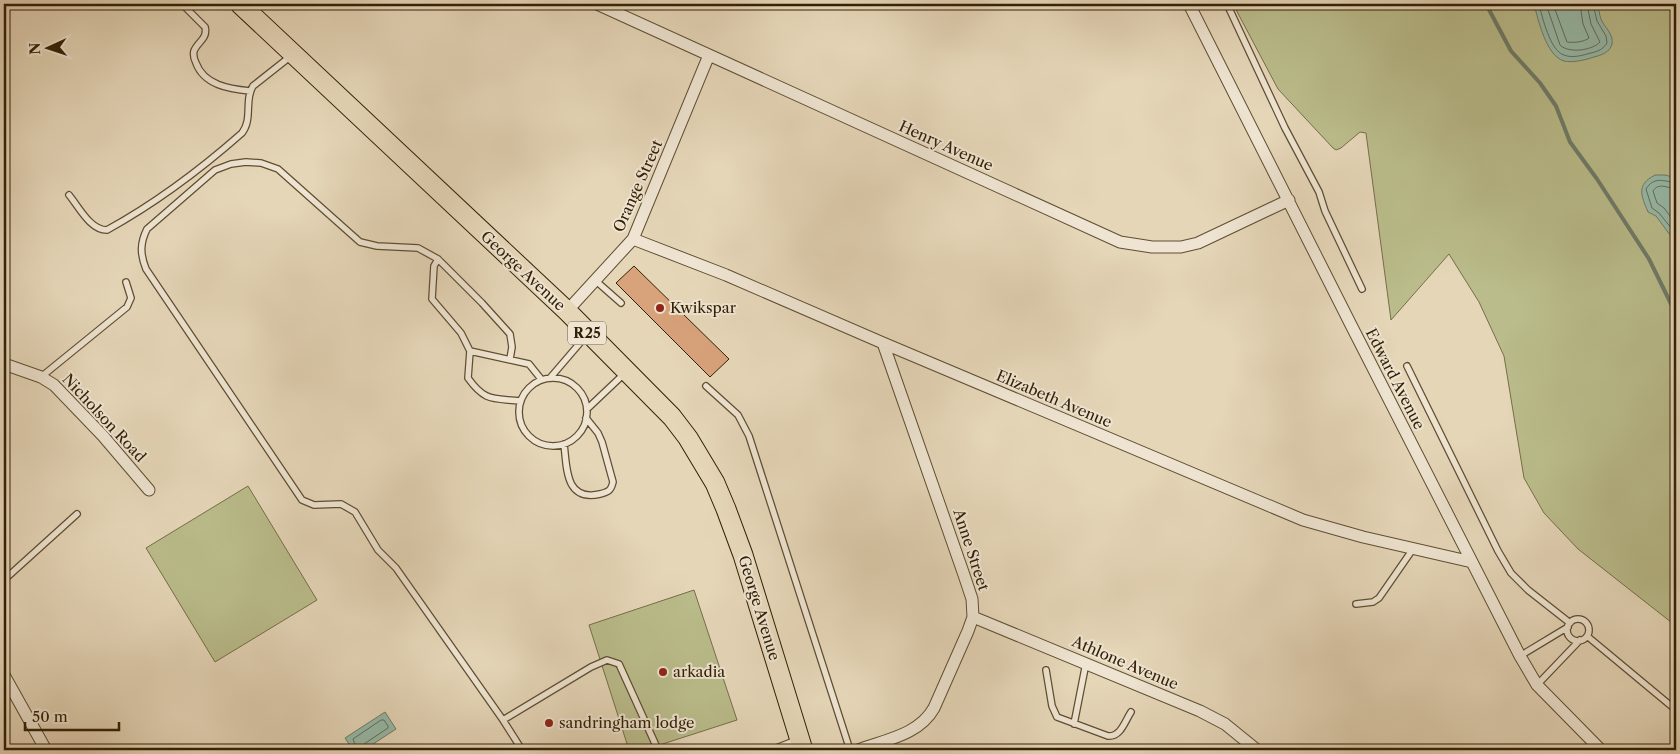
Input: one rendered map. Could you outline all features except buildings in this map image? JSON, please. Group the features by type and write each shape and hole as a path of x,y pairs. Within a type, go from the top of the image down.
{"main road":[{"name":"George Avenue","path":"240,4 567,311 672,417 688,438 715,483 743,555 802,746"}],"street":[{"name":"Henry Avenue","path":"596,4 1120,242 1152,247 1181,247 1198,242 1289,200"},
{"name":"Edward Avenue","path":"1190,4 1520,656 1537,685 1601,750"},
{"name":"Orange Street","path":"567,311 633,239 709,55"},
{"name":"Elizabeth Avenue","path":"633,239 726,275 1303,520 1363,537 1472,562"},
{"name":"Anne Street","path":"858,750 912,730 927,719 934,708 973,617 972,598 883,343"},
{"name":"Nicholson Road","path":"4,364 41,376 54,384 103,436 149,490"},
{"name":"Athlone Avenue","path":"973,617 1214,718 1225,724 1257,750"},
{"path":"4,675 46,750"},
{"path":"778,750 802,746"}],"lane":[{"path":"182,4 205,27 205,37 194,50 194,56 200,71 206,78 217,84 230,89 250,91"},
{"path":"1227,4 1285,128 1319,192 1325,211 1362,290"},
{"path":"69,195 95,227 103,230 107,230 141,211 205,165 242,133 247,127 250,91 253,86 293,54"},
{"path":"510,360 512,347 510,334 438,259 418,248 378,246 360,242 278,169 261,163 231,164 216,170 147,228 142,238 142,259 146,269 302,500 314,505 341,504 354,512 378,550 396,568 522,750"},
{"path":"438,259 434,266 432,299 462,333 470,351 468,378 476,389 488,398 520,401"},
{"path":"596,281 621,303"},
{"path":"41,376 127,307 131,298 126,282"},
{"path":"550,378 588,334"},
{"path":"470,351 529,364 541,379"},
{"path":"1407,366 1498,551 1511,573 1569,625"},
{"path":"587,409 626,372"},
{"path":"550,378 567,381 581,392 585,400 587,409 583,427 572,440 564,444 546,446 530,438 520,423 518,414 520,401 526,389 541,379 550,378"},
{"path":"706,386 738,415 749,436 850,750"},
{"path":"564,444 569,482 577,492 593,496 608,492 611,489 612,482 602,442 586,418"},
{"path":"4,580 76,514"},
{"path":"1356,604 1373,602 1379,598 1413,549"},
{"path":"1520,656 1577,619 1584,621 1589,628 1587,636 1580,640 1537,685"},
{"path":"1569,625 1568,631 1572,638 1580,640"},
{"path":"1587,636 1676,710"},
{"path":"503,720 591,667 607,660 619,664 658,750"},
{"path":"1074,724 1086,664"},
{"path":"1046,670 1053,712 1056,716 1114,737 1118,734 1131,712"}],"shaded area":[{"path":"1233,4 1676,4 1676,626 1578,549 1544,513 1524,478 1504,356 1479,302 1449,254 1391,320 1366,133 1360,132 1341,148 1336,150 1333,148 1278,89"},
{"path":"248,486 317,600 215,662 146,548"},
{"name":"arkadia","path":"694,590 737,720 644,750 629,750 589,625"}],"water":[{"path":"1534,4 1598,4 1601,19 1612,37 1611,47 1603,54 1583,60 1568,62 1558,58 1552,52 1544,36"},
{"path":"1655,175 1676,178 1676,243 1656,216 1648,212 1643,200 1643,187"},
{"path":"385,712 396,729 364,750 353,750 345,738"}],"waterway":[{"path":"1486,4 1511,51 1540,83 1556,106 1570,142 1597,179 1649,259 1676,314"}],"place":[{"name":"Kwikspar","path":"660,308"},
{"name":"arkadia","path":"663,672"},
{"name":"sandringham lodge","path":"549,723"}]}
